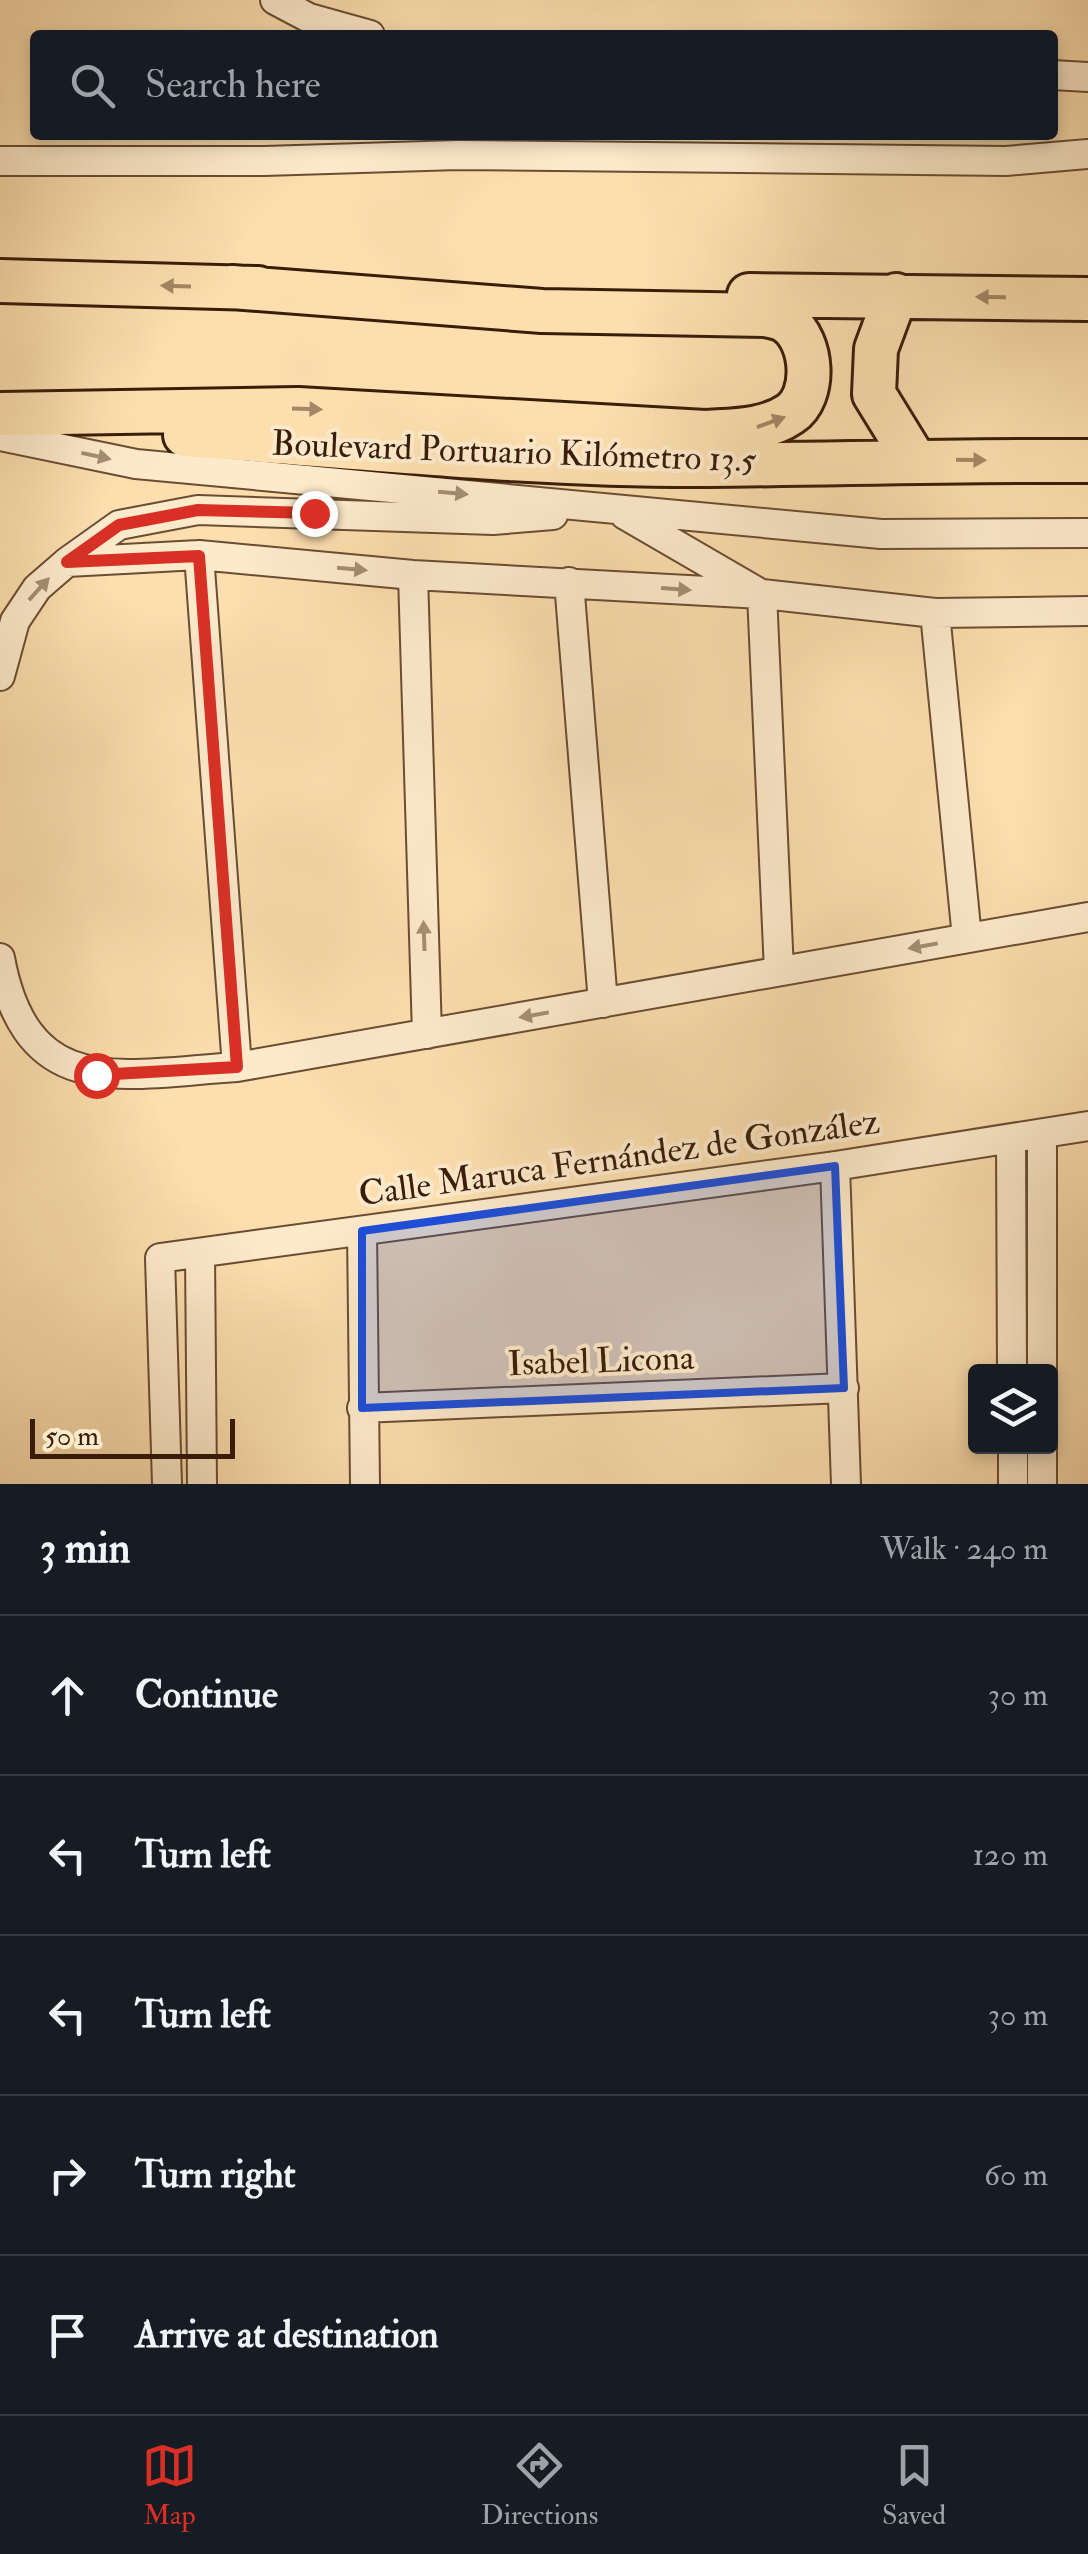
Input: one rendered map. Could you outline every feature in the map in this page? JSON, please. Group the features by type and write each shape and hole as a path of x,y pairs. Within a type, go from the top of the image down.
{"highway":[{"path":"0,281 232,288 1088,299"},
{"path":"0,414 298,408 705,432 758,428 789,415 802,404 806,390 808,369 802,339 787,321 766,315 542,311 232,288"},
{"path":"896,295 876,349 874,394 914,459"},
{"name":"Boulevard Portuario Kilómetro 13.5","path":"0,423 555,460 708,465 914,459 1088,461"}],"street":[{"path":"275,0 309,18 352,30"},
{"path":"1058,75 1088,77"},
{"path":"0,161 264,162 458,155 1006,162 1088,154"},
{"path":"0,436 136,464 880,534 1088,533"},
{"path":"0,676 14,621 38,588 67,562 119,525 198,510 494,520 616,510 762,594"},
{"path":"67,562 199,556 414,575 762,594 935,613 1088,611"},
{"path":"199,556 237,1067"},
{"path":"414,575 427,1034"},
{"path":"570,582 603,1003"},
{"path":"762,594 779,971"},
{"path":"935,613 967,938"},
{"path":"0,958 8,999 45,1054 96,1075 237,1067 1088,917"},
{"name":"Calle Maruca Fernández de González","path":"167,1484 160,1258 835,1166 1088,1126"},
{"path":"1042,1134 1042,1364"},
{"path":"1011,1139 1012,1364"},
{"path":"835,1166 846,1484"},
{"path":"362,1231 365,1484"},
{"path":"200,1254 202,1484"},
{"name":"Isabel Licona","path":"362,1408 844,1388"},
{"path":"1013,1454 1014,1484"},
{"path":"1042,1454 1042,1484"}],"highlighted area":[{"path":"835,1166 844,1388 362,1408 362,1231"}],"route":[{"path":"96,1075 237,1067 199,556 67,562 119,525 198,510 314,513"}]}
